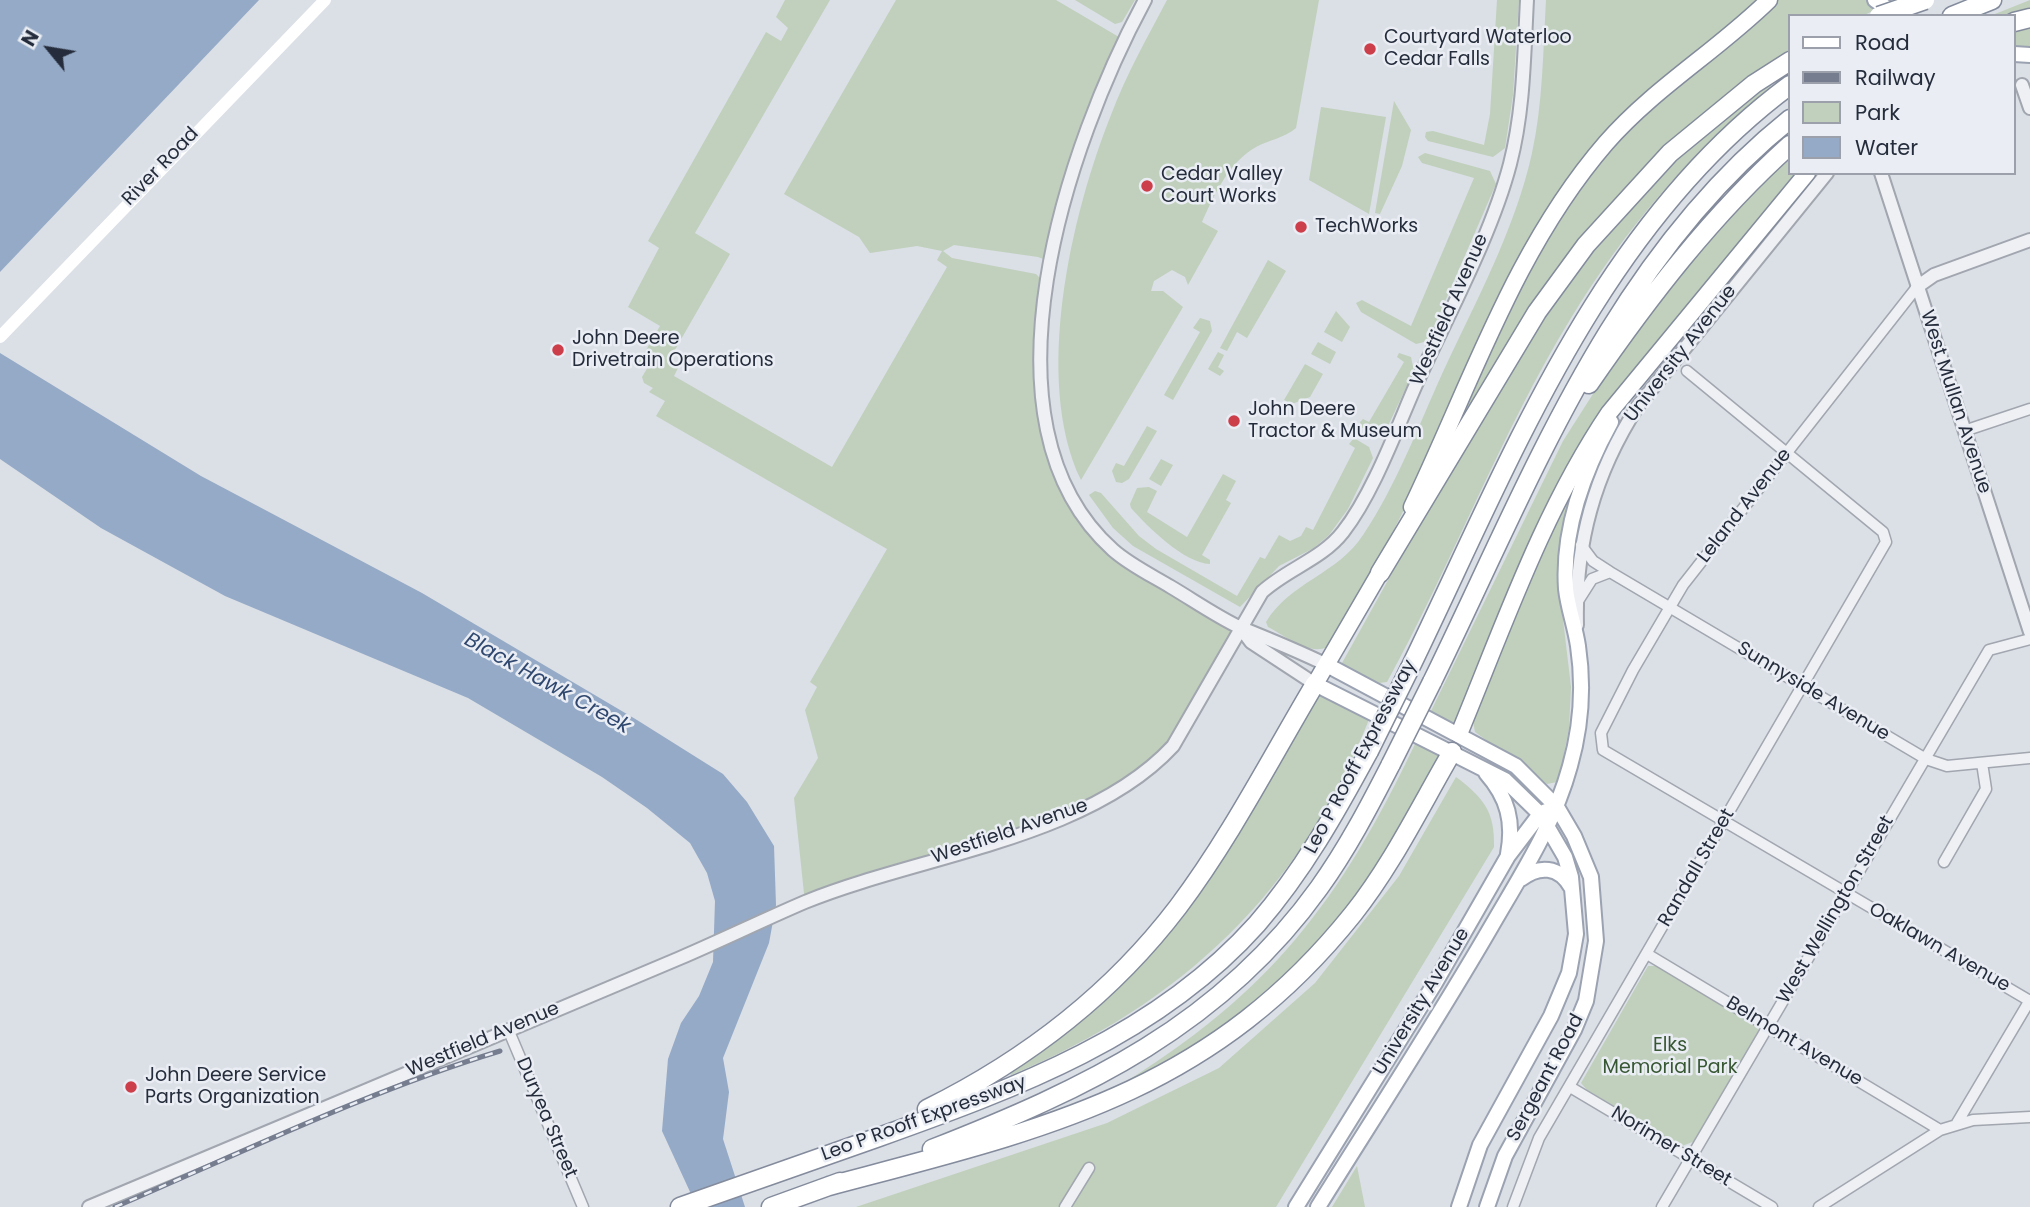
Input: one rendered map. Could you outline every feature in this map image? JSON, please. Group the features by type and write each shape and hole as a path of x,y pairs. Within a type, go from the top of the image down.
{"highway":[{"path":"1380,573 1514,284 1550,217 1587,166 1628,120 1675,76 1769,0"},
{"path":"1903,14 1926,0"},
{"path":"1886,14 1926,0"},
{"path":"1957,14 1992,0"},
{"path":"920,1117 1032,1049 1098,996 1138,955 1197,880 1537,312 1586,245 1670,153 1745,92 1788,62"},
{"name":"Leo P Rooff Expressway","path":"680,1207 845,1149 920,1117 1084,1055 1144,1018 1206,973 1256,925 1315,849 1369,751 1555,370 1616,269 1666,203 1696,170 1788,87"},
{"name":"Leo P Rooff Expressway","path":"771,1207 937,1152 1098,1077 1160,1039 1225,991 1259,959 1317,890 1357,829 1597,348 1664,248 1716,187 1788,121"},
{"path":"1554,432 1629,325 1693,244 1788,147"},
{"path":"1459,734 1571,473 1609,413 1805,175"},
{"path":"937,1152 1032,1130 1144,1085 1203,1052 1258,1012 1318,955 1354,913 1390,860 1452,752"}],"main road":[{"name":"River Road","path":"5,332 324,0"},
{"path":"1875,0 1897,14"},
{"path":"1577,644 1566,586 1569,541 1578,501 1604,435 1658,354"},
{"name":"University Avenue","path":"1296,1207 1435,983 1508,856 1557,807 1579,727 1581,689 1577,644"},
{"name":"Sergeant Road","path":"1327,665 1516,766 1557,807 1574,836 1591,877 1596,921 1591,980 1574,1030 1519,1127 1487,1207"},
{"name":"Sergeant Road","path":"1315,684 1481,766 1518,790 1544,820 1565,857 1575,894 1576,934 1569,973 1551,1016 1480,1145 1459,1207"},
{"path":"1452,752 1459,734"},
{"path":"1481,766 1495,783 1508,810 1512,833 1508,856"},
{"name":"University Avenue","path":"1318,1207 1517,883 1544,820"},
{"path":"1517,883 1533,871 1549,869 1562,875 1575,894"}],"street":[{"path":"1145,0 1101,89 1074,167 1047,285 1042,333 1042,410 1053,463 1070,497 1093,529 1132,564 1240,627 1327,665"},
{"name":"Westfield Avenue","path":"89,1207 681,958 805,902 1056,820 1137,779 1173,746 1262,592 1276,580 1322,552 1340,537 1353,519 1387,449 1505,180 1520,116 1527,0"},
{"path":"2022,85 2030,108"},
{"name":"University Avenue","path":"1577,644 1576,605 1581,545 1597,481 1614,443 1637,407 1825,175"},
{"name":"West Mullan Avenue","path":"1882,175 2030,632"},
{"path":"1917,287 1934,275 2030,240"},
{"name":"Leland Avenue","path":"1600,742 1601,733 1633,670 1683,585 1917,287"},
{"path":"1687,371 1786,453"},
{"path":"1965,431 2030,409"},
{"name":"Randall Street","path":"1513,1207 1539,1138 1886,542 1883,532 1786,453"},
{"name":"Sunnyside Avenue","path":"1581,545 1593,561 1610,572 1926,759 1947,766 2030,758"},
{"path":"1576,605 1591,579 1610,572"},
{"path":"1240,627 1251,642 1315,684"},
{"name":"West Wellington Street","path":"1662,1207 1989,650 2030,639"},
{"name":"Oaklawn Avenue","path":"1600,742 1604,750 2030,1000"},
{"path":"1944,862 1986,789 1982,763"},
{"name":"Belmont Avenue","path":"1647,954 1940,1130"},
{"path":"1957,1123 2030,1000"},
{"name":"Duryea Street","path":"508,1030 583,1207"},
{"name":"Norimer Street","path":"1570,1087 1772,1207"},
{"path":"1819,1207 1940,1130 1957,1123 2030,1117"},
{"path":"1065,1207 1089,1168"}],"green space":[{"path":"785,0 830,0 695,233 730,254 668,362 678,368 674,376 832,467 947,267 937,260 942,251 917,246 870,253 859,237 784,194 896,0 1056,0 1124,40 1105,79 1051,262 1038,257 954,245 943,251 952,258 1036,274 1047,285 1043,333 1053,463 1112,549 1240,627 1155,765 1056,820 805,903 794,798 818,758 805,710 817,687 810,682 887,549 656,416 665,401 649,392 653,388 644,383 642,377 648,367 639,362 660,326 628,307 659,248 648,241 766,32 781,41 788,28 776,17"},
{"path":"1075,0 1135,0 1122,22 1115,24"},
{"path":"1167,0 1319,0 1296,128 1246,153 1223,180 1202,222 1218,231 1188,285 1185,277 1172,270 1154,281 1151,291 1163,291 1183,307 1081,480 1067,440 1060,395 1059,347 1071,248 1096,155 1111,115 1130,71"},
{"path":"1497,0 1519,0 1513,95 1505,148 1493,157 1428,141 1425,137 1426,132 1433,131 1484,145 1490,114"},
{"path":"1546,0 1761,0 1638,102 1572,178 1377,563 1327,647 1305,647 1268,627 1266,622 1288,597 1341,559 1363,535 1396,476 1493,266 1525,182 1536,134"},
{"path":"1777,0 1866,0 1877,9 1866,14 1788,14 1788,56 1643,172 1441,462 1515,299 1558,219 1608,151 1642,114"},
{"path":"2030,0 2030,14 1995,14"},
{"path":"2030,27 2030,50 2016,49 2016,31"},
{"path":"1769,84 1771,86 1714,138 1661,193 1592,285 1522,406 1387,682 1379,683 1343,665 1470,433 1577,268 1617,216 1651,180 1709,130"},
{"path":"1394,101 1411,130 1402,166 1380,214 1375,213"},
{"path":"1321,107 1386,117 1369,214 1309,180"},
{"path":"1425,153 1490,171 1496,184 1430,336 1424,342 1416,344 1361,312 1356,303 1362,300 1411,326 1474,178 1422,163 1418,157"},
{"path":"1788,158 1788,175 1793,175 1618,393 1455,724 1431,711 1563,441 1635,328 1747,195"},
{"path":"1268,260 1286,271 1247,338 1237,332 1227,351 1220,348"},
{"path":"1336,311 1350,327 1342,342 1324,332"},
{"path":"1200,318 1210,321 1212,331 1173,400 1164,395 1200,332 1193,328"},
{"path":"1318,342 1336,352 1330,364 1311,354"},
{"path":"1218,352 1224,355 1218,367 1224,371 1220,376 1208,369"},
{"path":"1399,353 1411,357 1414,371 1386,430 1380,433 1370,432 1361,427 1360,422 1363,419 1369,422 1404,362 1397,357"},
{"path":"1305,364 1323,374 1310,397 1292,404 1284,400"},
{"path":"1147,426 1157,431 1129,479 1122,483 1116,482 1112,471 1116,463 1124,466"},
{"path":"1354,438 1369,447 1373,458 1348,509 1329,535 1314,548 1279,566 1240,607 1133,546 1113,528 1089,495 1095,491 1101,493 1139,536 1156,549 1237,596 1260,557 1265,559 1279,535 1290,541 1301,536 1306,527 1313,530 1355,448 1349,444"},
{"path":"1585,458 1560,594 1571,687 1569,728 1560,775 1557,782 1547,784 1475,732 1473,721 1549,531"},
{"path":"1161,459 1173,465 1161,486 1149,479"},
{"path":"1223,474 1236,481 1226,500 1231,503 1202,555 1210,560 1210,564 1189,558 1178,551 1131,508 1130,504 1137,488 1149,487 1157,491 1147,512 1187,537"},
{"path":"1320,692 1370,717 1342,779 1309,836 1271,888 1229,935 1182,976 1130,1014 1073,1046 1011,1075 1009,1071 1181,917 1207,882"},
{"path":"1416,742 1442,758 1373,879 1292,975 1189,1054 1119,1086 1218,1016 1296,939 1359,850"},
{"path":"1456,777 1481,799 1486,807 1492,824 1494,847 1276,1207 856,1207 1107,1123 1219,1068 1315,983 1399,876"},
{"name":"Elks Memorial Park","path":"1648,966 1656,966 1755,1024 1759,1030 1695,1141 1682,1146 1587,1090 1581,1083"},
{"path":"1357,1166 1365,1207 1332,1207"}],"water":[{"path":"0,0 259,0 0,272"},
{"name":"Black Hawk Creek","path":"0,353 201,476 422,593 723,774 747,802 774,846 776,905 769,943 723,1058 729,1092 723,1139 745,1207 697,1207 662,1131 668,1059 681,1023 699,996 713,962 715,901 707,873 690,843 647,808 602,777 468,698 225,596 101,528 0,459"}],"railway":[{"path":"115,1207 353,1104 500,1051"}],"place":[{"name":"Courtyard Waterloo Cedar Falls","path":"1370,49"},
{"name":"Cedar Valley Court Works","path":"1147,186"},
{"name":"TechWorks","path":"1301,227"},
{"name":"John Deere Drivetrain Operations","path":"558,350"},
{"name":"John Deere Tractor & Museum","path":"1234,421"},
{"name":"John Deere Service Parts Organization","path":"131,1087"}]}
